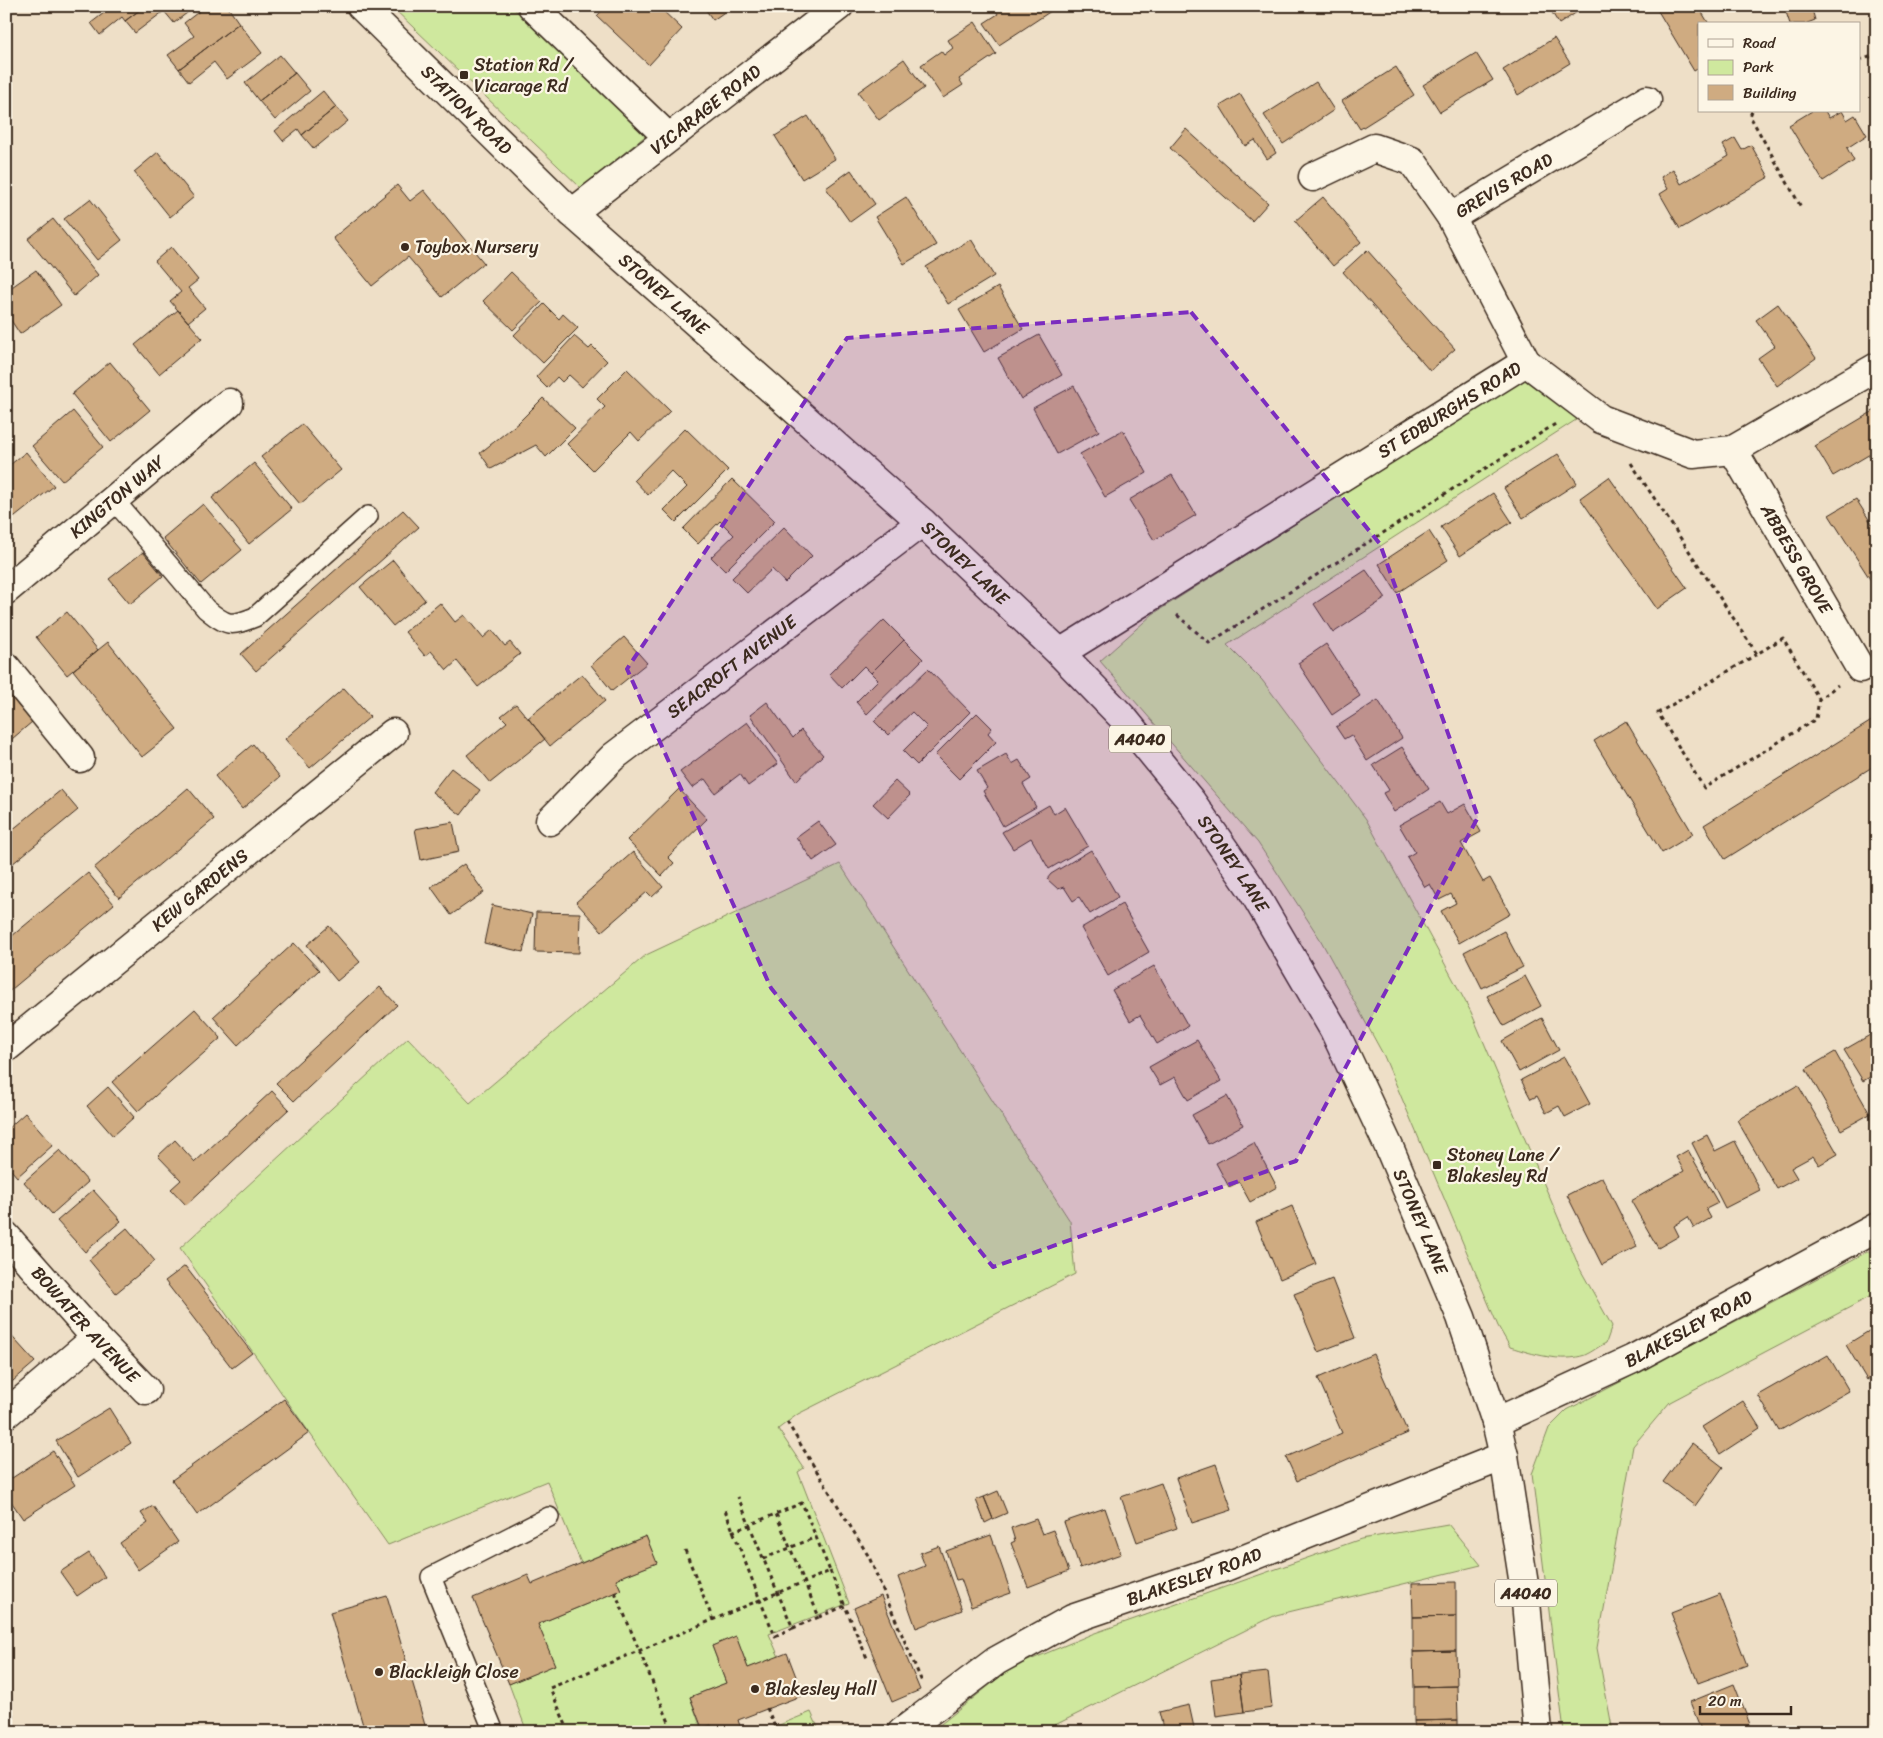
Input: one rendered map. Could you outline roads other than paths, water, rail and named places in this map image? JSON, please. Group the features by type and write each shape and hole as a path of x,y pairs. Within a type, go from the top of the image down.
{"street":[{"name":"STATION ROAD","path":"361,6 572,212"},
{"path":"532,6 668,137"},
{"name":"VICARAGE ROAD","path":"572,212 839,6"},
{"name":"GREVIS ROAD","path":"1526,362 1451,217 1647,100"},
{"path":"1313,177 1374,148 1412,161 1451,217"},
{"name":"STONEY LANE","path":"572,212 922,522 1060,653 1125,720 1191,801 1251,888 1334,1030 1389,1146 1461,1317 1496,1422 1504,1456 1526,1591 1538,1732"},
{"name":"ST EDBURGHS ROAD","path":"1060,653 1526,362 1601,419 1693,454 1733,450 1877,367"},
{"name":"KINGTON WAY","path":"6,590 229,403"},
{"name":"ABBESS GROVE","path":"1733,450 1860,668"},
{"name":"SEACROFT AVENUE","path":"550,821 613,757 922,522"},
{"path":"6,666 80,758"},
{"name":"KEW GARDENS","path":"6,1048 393,733"},
{"name":"BLAKESLEY ROAD","path":"1496,1422 1633,1359 1876,1229"},
{"name":"BOWATER AVENUE","path":"6,1236 96,1338 146,1390"},
{"path":"6,1414 96,1338"},
{"name":"BLAKESLEY ROAD","path":"902,1732 996,1661 1072,1619 1225,1567 1504,1456"}],"lane":[{"path":"114,500 206,610 225,624 238,624 255,618 368,516"},
{"path":"494,1732 431,1577 548,1518"}],"place":[{"name":"Station Rd / Vicarage Rd","path":"464,75"},
{"name":"Toybox Nursery","path":"405,247"},
{"name":"Stoney Lane / Blakesley Rd","path":"1437,1165"},
{"name":"Blackleigh Close","path":"379,1672"},
{"name":"Blakesley Hall","path":"755,1689"}]}
